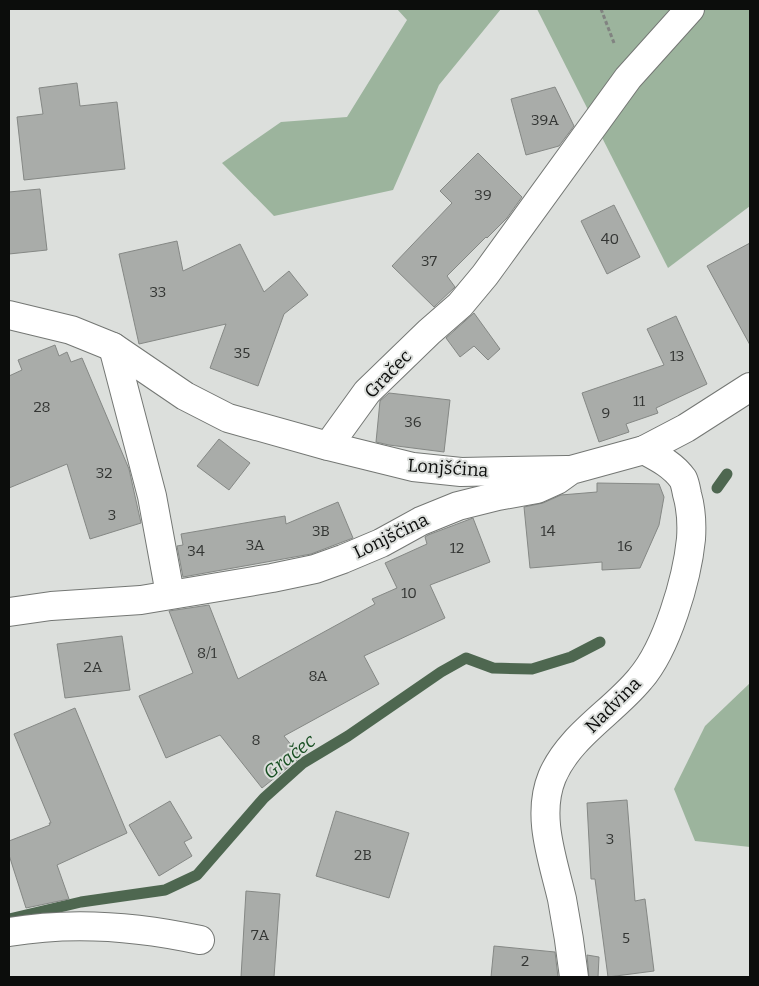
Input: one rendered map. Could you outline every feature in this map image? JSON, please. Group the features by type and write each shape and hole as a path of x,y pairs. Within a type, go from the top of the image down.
{"street":[{"name":"Gračec","path":"328,446 367,392 460,305 485,275 628,78 690,9"},
{"path":"9,315 72,330 113,347 185,396 228,418 328,446"},
{"path":"113,347 152,496 170,594"},
{"name":"Lonjščina","path":"9,612 51,606 141,600 315,569 381,543 421,521 458,506 537,489 557,480 570,470 644,450 686,428 750,387"},
{"name":"Lonjšćina","path":"328,446 413,467 461,472 570,470"},
{"name":"Nadvina","path":"574,977 562,898 552,861 546,825 546,802 552,777 567,752 615,707 642,678 658,652 672,616 691,538 690,508 684,481 669,464 644,450"},
{"path":"9,932 61,926 115,926 149,929 200,940"}],"green space":[{"path":"397,9 501,9 439,85 393,190 274,216 222,163 281,122 347,117 407,20"},
{"path":"537,9 750,9 750,206 668,268"},
{"path":"750,683 750,847 695,841 674,789 705,726"}],"building":[{"path":"77,83 80,106 117,102 125,169 24,180 17,117 43,114 39,88"},
{"path":"555,87 574,126 559,146 526,155 511,99"},
{"path":"478,153 522,197 507,218 447,276 455,287 434,307 392,266 452,203 440,191"},
{"path":"40,189 47,250 9,254 9,192"},
{"path":"614,205 640,257 607,274 581,221"},
{"path":"177,241 183,271 240,244 264,292 289,271 308,295 284,314 258,386 210,368 226,324 139,344 119,254"},
{"path":"750,243 750,345 707,266"},
{"path":"474,313 500,349 488,360 474,346 460,357 446,338"},
{"path":"676,316 707,384 656,408 658,413 626,424 629,432 599,442 582,393 664,365 647,329"},
{"path":"55,345 59,356 67,352 71,362 82,358 129,469 141,523 90,539 67,464 9,488 9,376 22,370 18,360"},
{"path":"389,393 450,400 444,452 376,442 380,401"},
{"path":"219,439 250,463 229,490 197,466"},
{"path":"597,483 659,484 664,497 659,525 640,568 602,570 602,562 530,568 524,507 543,503 561,495 597,492"},
{"path":"338,502 353,538 311,554 183,577 177,546 183,545 181,534 285,516 286,524"},
{"path":"473,518 490,562 430,585 445,618 364,656 379,684 284,736 301,757 262,788 220,735 166,758 139,696 193,673 169,611 209,605 238,679 375,604 372,599 397,588 385,563 427,544 425,537 428,535"},
{"path":"122,636 130,690 65,698 57,644"},
{"path":"75,708 127,833 57,865 69,899 26,908 9,855 9,841 51,823 14,734"},
{"path":"627,800 635,901 645,899 654,971 608,977 595,879 591,879 587,803"},
{"path":"170,801 192,838 184,842 192,856 159,876 129,825"},
{"path":"336,811 409,833 389,898 316,876"},
{"path":"246,891 280,894 274,977 241,977"},
{"path":"494,946 555,952 558,977 491,977"},
{"path":"587,955 599,957 598,977 589,977"}],"waterway":[{"name":"Gračec","path":"717,488 727,474"},
{"name":"Gračec","path":"9,919 81,902 165,890 197,875 264,798 303,763 348,736 441,672 466,658 493,668 532,669 571,657 600,642"}]}
